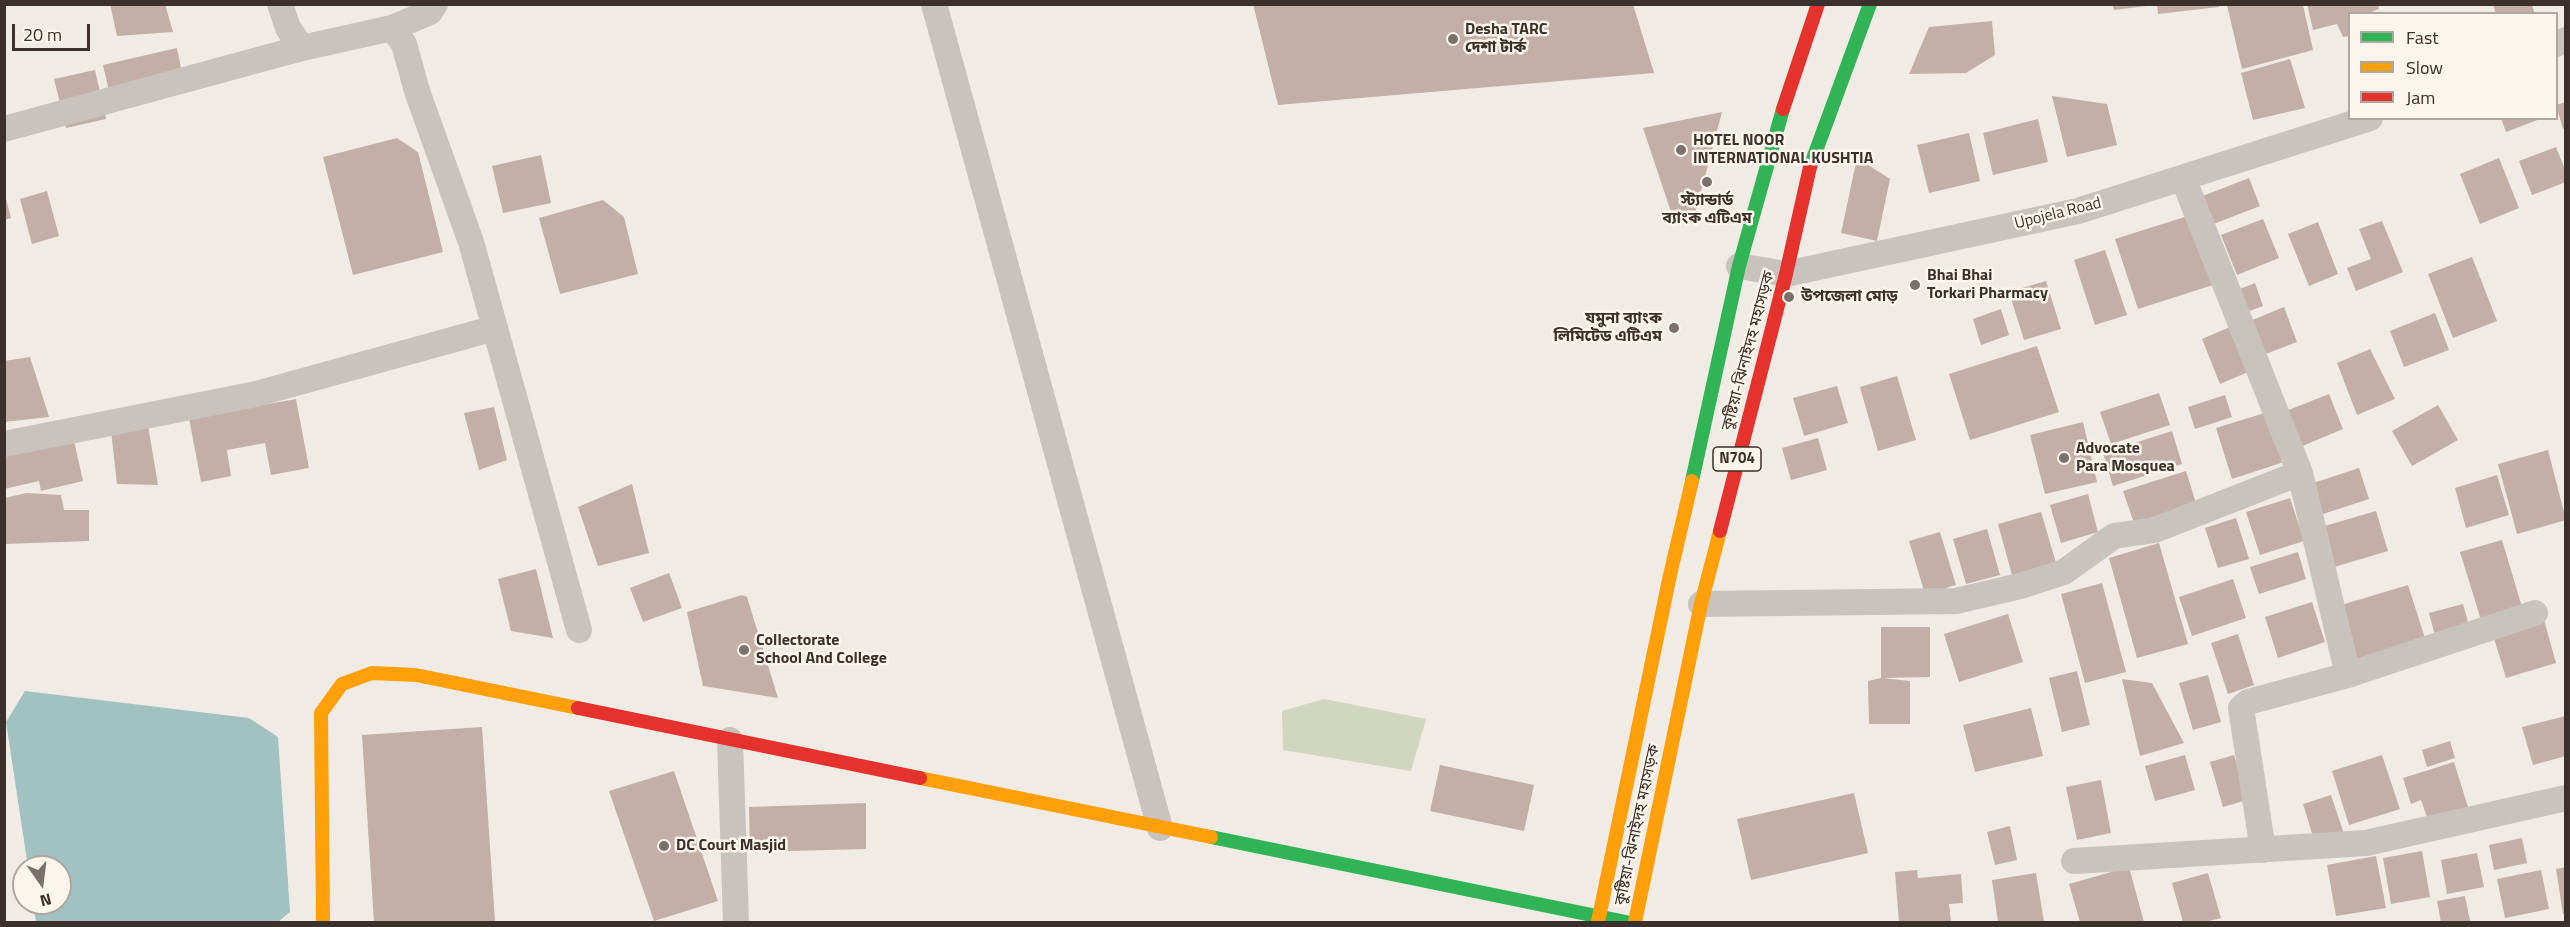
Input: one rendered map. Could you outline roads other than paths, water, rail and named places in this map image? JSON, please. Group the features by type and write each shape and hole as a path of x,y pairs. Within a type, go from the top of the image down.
{"main road":[{"name":"কুষ্টিয়া-ঝিনাইদহ মহাসড়ক","path":"1599,920 1670,575 1714,388 1739,266 1770,148 1818,4"},
{"name":"কুষ্টিয়া-ঝিনাইদহ মহাসড়ক","path":"1635,922 1701,604 1786,274 1812,158 1870,4"},
{"path":"323,922 321,713 342,684 372,673 416,675 1599,920 1626,922"}],"street":[{"path":"280,4 288,28 302,48"},
{"path":"4,129 302,48 392,28 430,12 435,4"},
{"path":"934,4 1160,828"},
{"path":"392,28 404,44 417,91 471,243 579,630"},
{"name":"Upojela Road","path":"1739,266 1786,274 2078,211 2364,120"},
{"path":"2183,178 2300,474 2348,675"},
{"path":"4,444 255,394 495,328"},
{"path":"1701,604 1956,601 2024,585 2064,572 2114,536 2154,530 2300,474"},
{"path":"2263,850 2241,708 2248,702 2348,675 2535,613"},
{"path":"730,740 736,922"},
{"path":"2074,861 2366,843 2565,798"}],"water":[{"path":"25,691 249,718 278,737 290,912 278,922 36,922 35,915 72,915 72,855 26,855 6,722"}],"place":[{"name":"Desha TARC দেশা টার্ক","path":"1453,39"},
{"name":"HOTEL NOOR INTERNATIONAL KUSHTIA","path":"1681,150"},
{"name":"স্ট্যান্ডার্ড ব্যাংক এটিএম","path":"1707,182"},
{"name":"Bhai Bhai Torkari Pharmacy","path":"1915,285"},
{"name":"উপজেলা মোড়","path":"1789,297"},
{"name":"যমুনা ব্যাংক লিমিটেড এটিএম","path":"1674,328"},
{"name":"Advocate Para Mosquea","path":"2064,458"},
{"name":"Collectorate School And College","path":"744,650"},
{"name":"DC Court Masjid","path":"664,846"}]}
